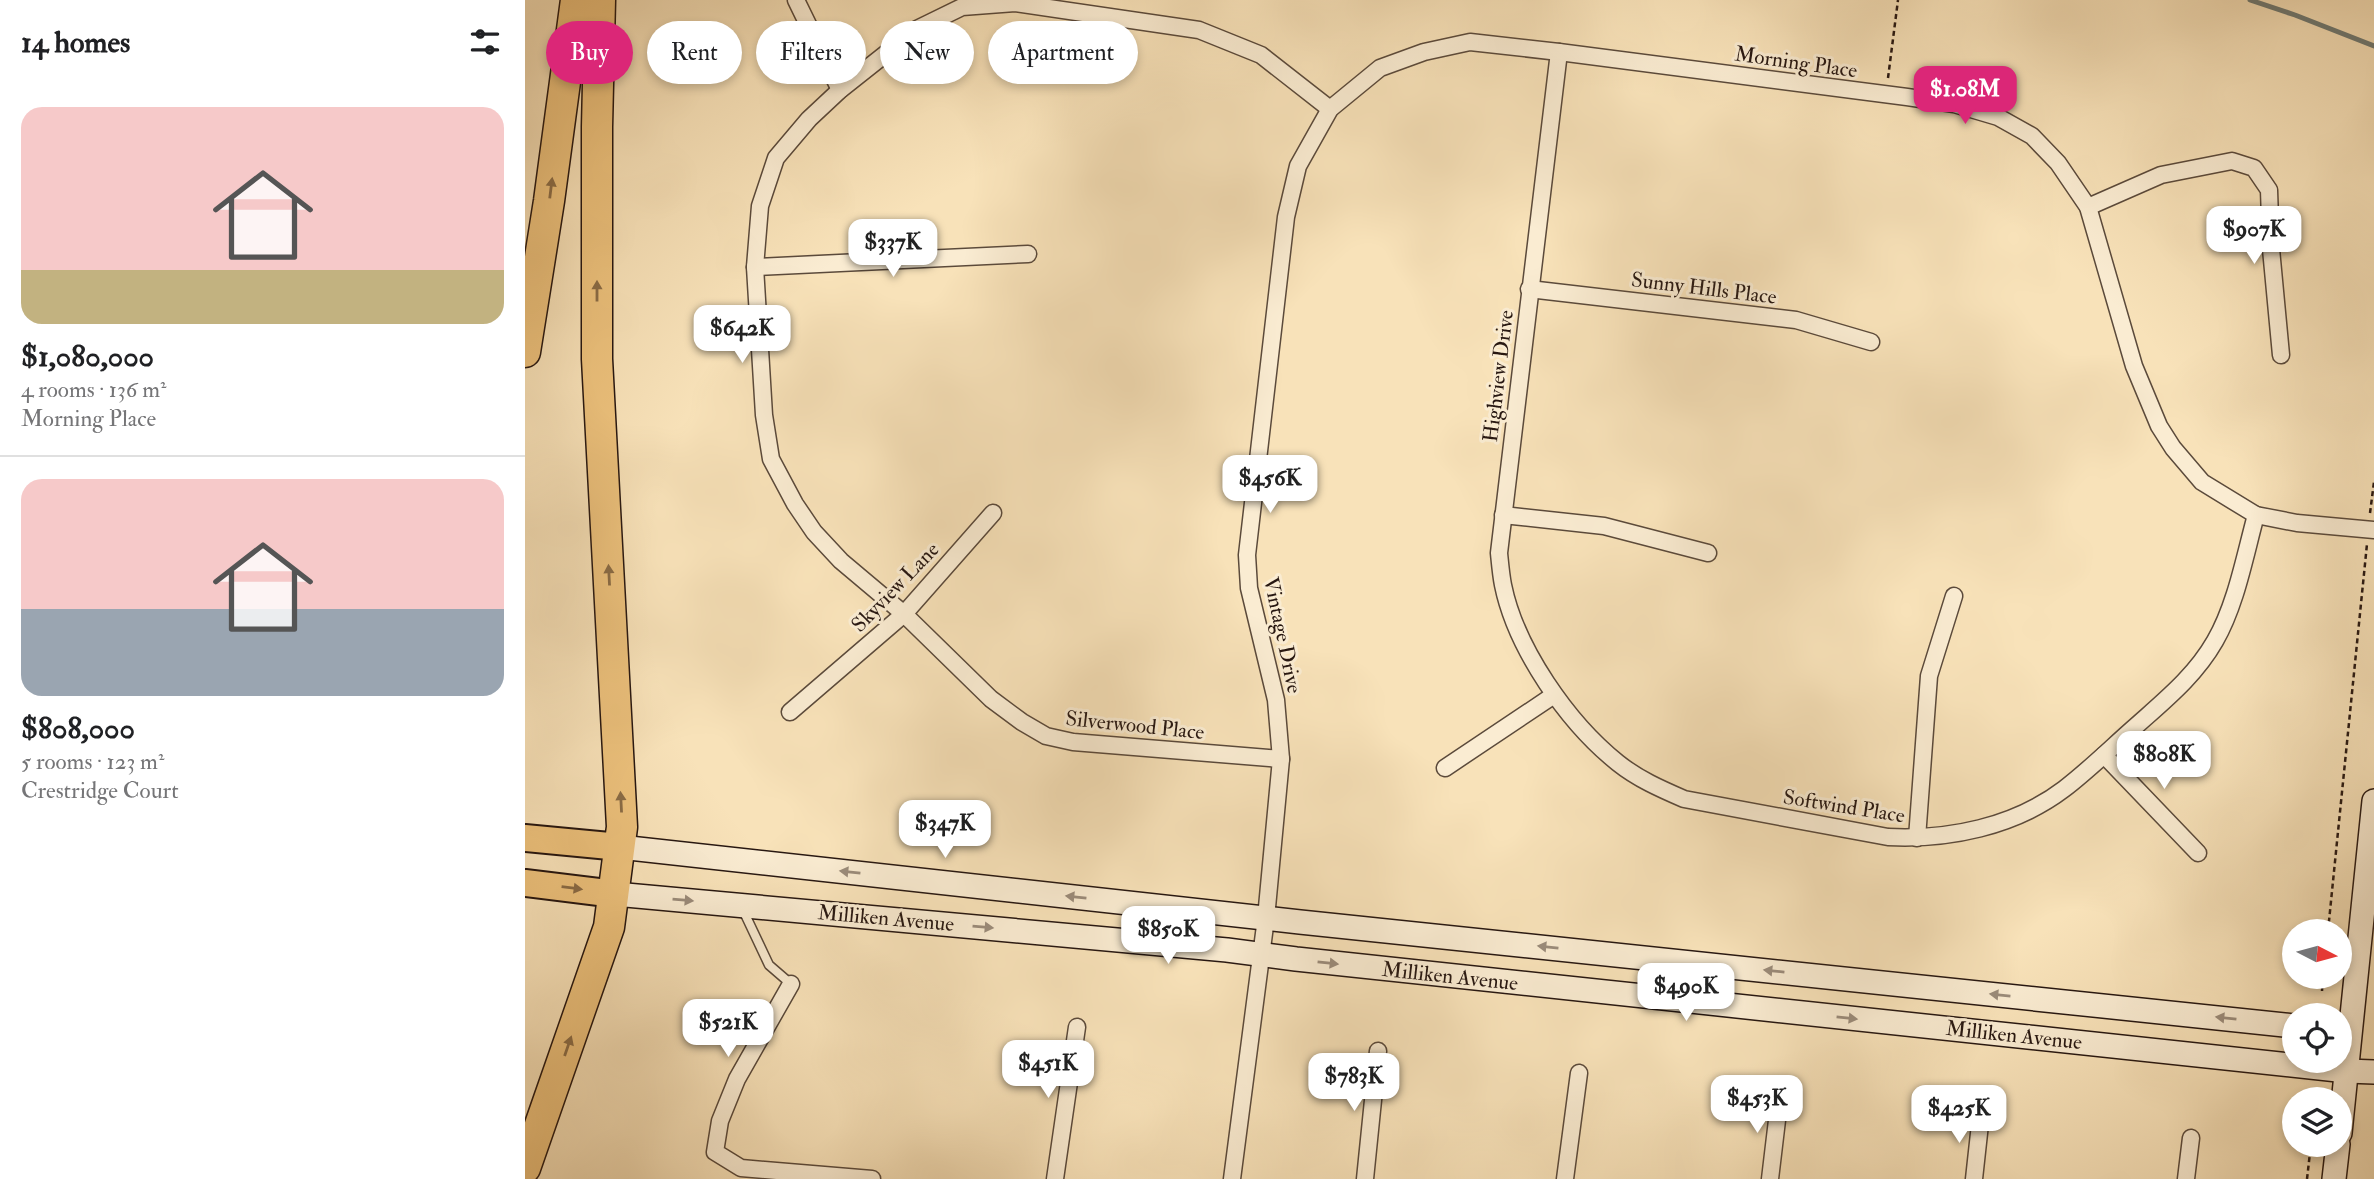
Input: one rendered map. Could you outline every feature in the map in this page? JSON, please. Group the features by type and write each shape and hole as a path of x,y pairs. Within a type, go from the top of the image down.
{"highway":[{"path":"525,352 549,201 576,0"},
{"path":"525,1168 609,927 622,827 597,359 600,0"}],"main road":[{"path":"2355,1032 2374,801"},
{"name":"Milliken Avenue","path":"530,838 2282,1025"},
{"name":"Milliken Avenue","path":"527,883 615,894 1261,954 2282,1064"},
{"name":"Milliken Avenue","path":"2352,1071 2374,1072"},
{"path":"2334,1179 2337,1157"}],"street":[{"path":"796,0 840,90"},
{"name":"Silverwood Place","path":"1281,760 1073,742 1047,736 1022,722 991,699 904,614 841,561 814,532 795,504 771,459 764,415 755,267 760,206 776,158 809,119 840,90 917,29 962,7 1015,3 1199,30 1261,55 1330,109"},
{"name":"Morning Place","path":"1330,109 1380,68 1425,52 1470,42 1954,104 1998,117 2032,136 2058,163 2088,207 2134,366 2159,426 2173,448 2202,482 2256,515 2297,523 2371,530"},
{"name":"Highview Drive","path":"1554,695 1527,649 1503,586 1499,553 1559,52"},
{"name":"Vintage Drive","path":"1232,1179 1266,918 1281,760 1276,700 1249,588 1247,555 1286,217 1298,166 1330,109"},
{"path":"2088,207 2161,175 2232,161 2254,168 2269,190 2271,249 2281,355"},
{"path":"755,267 1028,254"},
{"name":"Sunny Hills Place","path":"1529,289 1796,320 1871,342"},
{"name":"Skyview Lane","path":"790,712 904,614 993,513"},
{"path":"1503,515 1604,526 1708,553"},
{"name":"Softwind Place","path":"1554,695 1583,732 1619,764 1653,786 1684,799 1888,837 1917,838 1973,831 2016,817 2062,791 2197,669 2216,639 2234,594 2256,515"},
{"path":"1917,838 1929,676 1954,596"},
{"path":"1445,768 1554,695"},
{"path":"2104,754 2198,853"},
{"path":"791,984 737,1079 720,1121 715,1152 741,1168 872,1179"},
{"path":"1055,1179 1077,1027"},
{"path":"1366,1179 1378,1051"},
{"path":"1565,1179 1579,1073"},
{"path":"1770,1179 1780,1096"},
{"path":"1974,1179 1981,1115"},
{"path":"2186,1179 2191,1138"}],"lane":[{"path":"740,904 769,965 791,984"}],"path":[{"path":"1886,95 1898,0"},
{"path":"2329,919 2374,482"},
{"path":"2307,1179 2310,1157"}],"waterway":[{"path":"2250,0 2374,46"}]}
